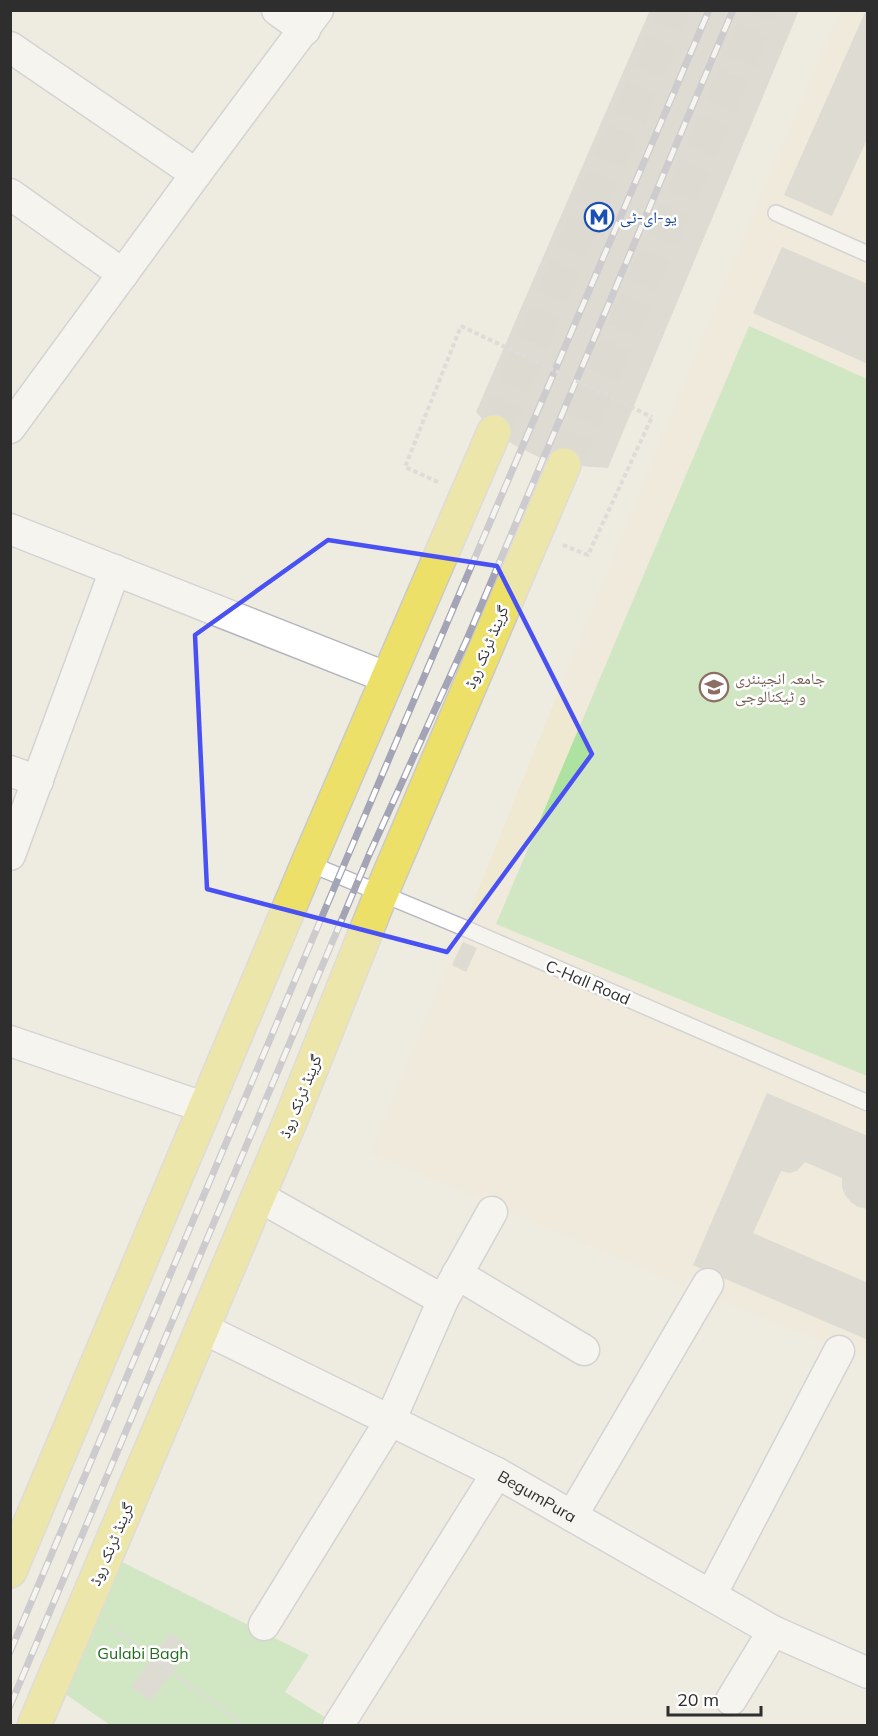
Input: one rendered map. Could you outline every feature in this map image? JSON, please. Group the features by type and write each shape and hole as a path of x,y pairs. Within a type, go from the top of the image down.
{"main road":[{"path":"10,1571 20,1521 206,1108 308,863 494,432"},
{"name":"گرینڈ ٹرنک روڈ","path":"34,1725 291,1119 381,894 564,465"}],"street":[{"path":"10,428 312,20 277,10"},
{"path":"10,47 196,174"},
{"path":"10,194 123,273"},
{"path":"10,529 388,678"},
{"path":"10,855 24,776 115,570"},
{"path":"10,1041 206,1108"},
{"path":"258,1196 443,1300"},
{"path":"264,1625 390,1421 443,1300 492,1212"},
{"path":"457,1274 584,1350"},
{"path":"572,1516 708,1284"},
{"name":"BegumPura","path":"202,1328 497,1473 773,1631 867,1673"},
{"path":"711,1595 839,1351"},
{"path":"338,1725 497,1473"},
{"path":"731,1700 773,1631"}],"lane":[{"path":"776,213 867,254"},
{"name":"C-Hall Road","path":"308,863 462,927 867,1103"}],"path":[{"path":"467,495 405,467 461,326 652,417 588,555 534,533"},
{"path":"84,1608 245,1725"}],"highlighted area":[{"path":"328,540 497,566 592,754 447,952 207,889 195,635"}],"shaded area":[{"name":"جامعہ انجینئری و ٹیکنالوجی","path":"840,11 867,11 867,1360 709,1296 714,1284 690,1274 685,1287 371,1153 750,221"}],"green space":[{"path":"749,326 867,379 867,1076 496,924"},
{"name":"Gulabi Bagh","path":"106,1554 309,1655 285,1692 331,1721 328,1726 110,1725 51,1684"}],"building":[{"path":"650,10 799,10 608,468 551,463 514,445 494,432 476,412"},
{"path":"866,10 868,137 832,216 784,195"},
{"path":"782,247 868,284 868,364 753,313"},
{"path":"463,942 477,948 466,972 452,965"},
{"path":"767,1093 868,1136 868,1209 858,1207 845,1195 842,1178 805,1162 797,1171 789,1173 781,1171 753,1233 868,1283 868,1340 693,1265"},
{"path":"170,1633 190,1647 151,1701 131,1687"}],"tunnel":[{"path":"494,432 675,10"},
{"path":"564,465 762,10"}],"railway":[{"path":"10,1652 709,10"},
{"path":"10,1706 369,855 467,639 733,10"}],"place":[{"name":"یو-ای-ٹی","path":"599,217"},
{"name":"جامعہ انجینئری و ٹیکنالوجی","path":"714,687"}]}
